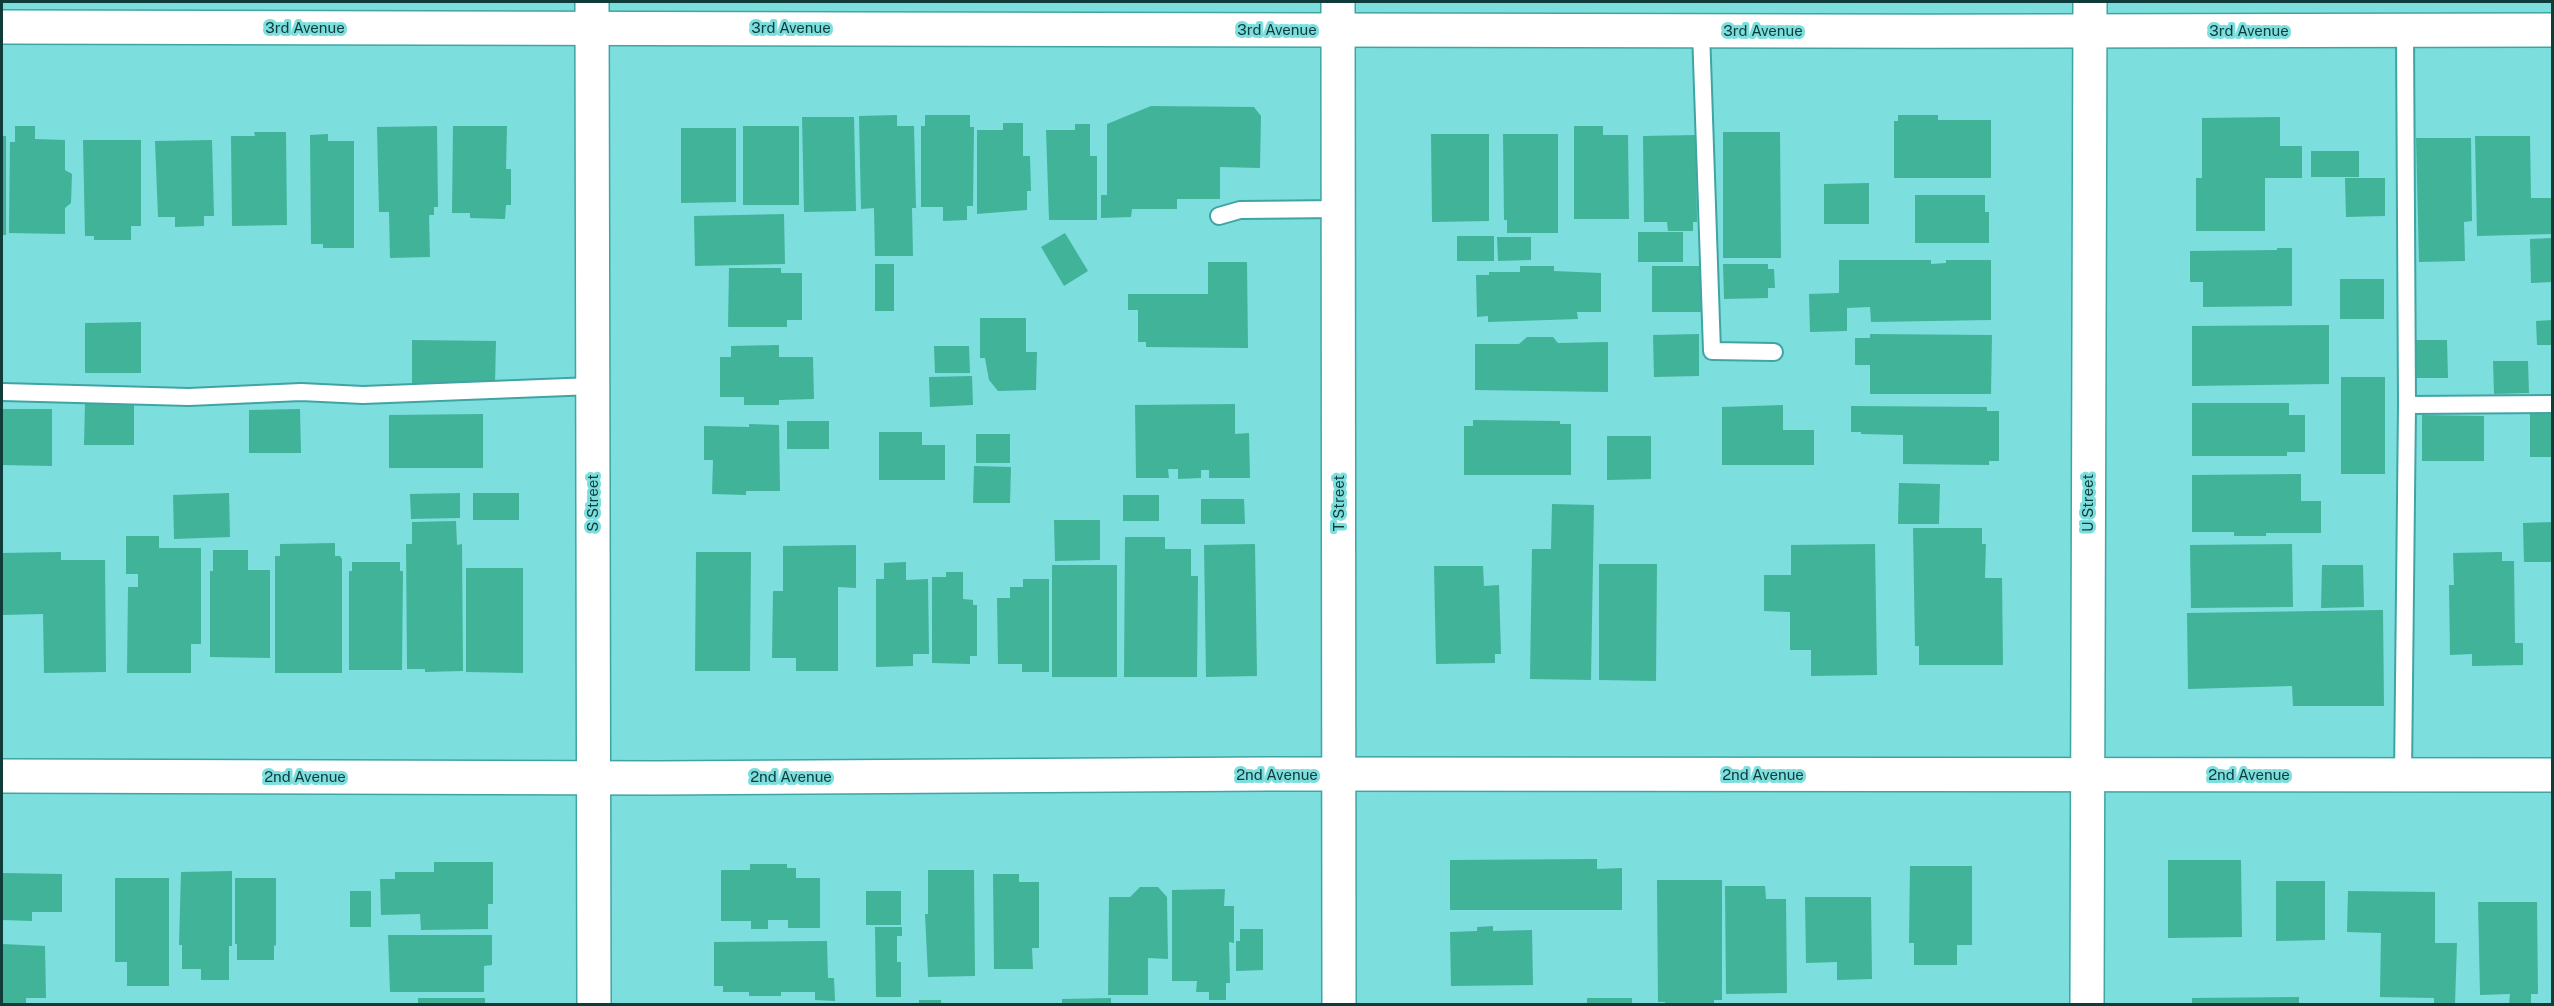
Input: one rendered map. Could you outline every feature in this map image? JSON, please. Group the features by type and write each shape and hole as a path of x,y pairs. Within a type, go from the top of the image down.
{"street":[{"name":"3rd Avenue","path":"2,27 592,14 1338,16 1701,30 2090,16 2405,30 2553,30"},
{"name":"S Street","path":"592,14 594,1005"},
{"name":"T Street","path":"1338,16 1339,1005"},
{"name":"U Street","path":"2087,1005 2090,16"},
{"name":"2nd Avenue","path":"2,776 594,778 1339,774 2553,775"}],"lane":[{"path":"1701,30 1712,351 1774,352"},
{"path":"2403,775 2407,405 2405,30"},
{"path":"1219,216 1240,210 1339,209"},
{"path":"2,392 189,397 301,392 363,395 593,386"},
{"path":"2407,405 2553,404"}],"building":[{"path":"1151,106 1254,107 1261,116 1260,168 1220,167 1220,199 1177,199 1177,209 1132,209 1131,217 1101,218 1101,195 1107,195 1107,124"},
{"path":"897,115 897,126 914,126 916,208 912,208 913,256 875,256 874,208 861,209 859,116"},
{"path":"925,115 970,115 970,127 974,127 973,206 967,206 967,220 943,221 943,207 921,207 921,126 925,126"},
{"path":"1898,115 1938,115 1938,120 1991,120 1991,178 1894,178 1894,121 1898,121"},
{"path":"802,117 854,117 856,211 804,212"},
{"path":"2280,117 2280,146 2302,146 2302,178 2265,178 2265,231 2196,231 2196,178 2202,178 2202,118"},
{"path":"1003,123 1023,123 1023,156 1030,156 1031,191 1027,191 1027,210 977,214 977,130 1003,130"},
{"path":"1075,124 1090,124 1090,156 1097,156 1097,220 1049,220 1046,130 1075,130"},
{"path":"15,126 35,126 35,139 65,140 65,170 72,174 71,203 65,208 65,234 9,233 10,142 15,142"},
{"path":"437,126 438,207 434,207 434,215 429,215 430,257 390,258 389,212 379,212 377,127"},
{"path":"453,126 507,126 506,169 511,169 511,205 506,205 505,219 470,218 470,213 452,213"},
{"path":"743,126 799,126 799,205 743,205"},
{"path":"1574,126 1603,126 1603,135 1628,135 1629,219 1574,219"},
{"path":"681,128 736,128 736,202 681,203"},
{"path":"254,132 286,132 287,225 232,226 231,136 255,136"},
{"path":"1723,132 1780,132 1781,258 1723,258"},
{"path":"328,134 328,141 354,141 354,248 323,248 323,244 311,244 310,135"},
{"path":"1431,134 1489,134 1489,221 1432,222"},
{"path":"1503,134 1558,134 1558,233 1507,233 1507,220 1504,220"},
{"path":"1696,135 1697,222 1693,222 1693,231 1668,231 1667,222 1644,222 1643,136"},
{"path":"2,136 6,136 6,235 2,235"},
{"path":"2475,136 2530,136 2531,198 2552,198 2552,234 2477,236"},
{"path":"2416,138 2471,138 2472,221 2464,222 2465,261 2419,262"},
{"path":"83,140 141,140 141,226 131,226 131,240 94,240 94,236 85,236"},
{"path":"212,140 214,216 204,216 204,226 175,227 175,217 158,217 155,141"},
{"path":"2311,151 2359,151 2359,177 2311,177"},
{"path":"2345,178 2385,178 2385,216 2346,217"},
{"path":"1869,183 1869,224 1824,224 1824,184"},
{"path":"1915,195 1985,195 1985,212 1989,212 1989,243 1915,243"},
{"path":"784,214 785,264 695,266 694,216"},
{"path":"1638,232 1683,232 1683,262 1638,262"},
{"path":"1065,233 1088,271 1064,286 1041,247"},
{"path":"1457,236 1494,236 1494,261 1457,261"},
{"path":"1497,237 1531,237 1531,260 1498,261"},
{"path":"2552,238 2552,282 2531,283 2530,239"},
{"path":"2277,248 2292,248 2292,306 2203,307 2203,282 2190,282 2190,251 2277,250"},
{"path":"1839,260 1931,260 1931,264 1946,263 1946,260 1991,260 1991,320 1871,322 1870,307 1847,308 1847,331 1810,332 1809,294 1839,293"},
{"path":"1208,262 1247,262 1248,348 1146,347 1146,342 1138,342 1138,310 1128,310 1128,294 1208,294"},
{"path":"875,264 894,264 894,311 875,311"},
{"path":"1723,264 1768,264 1768,269 1774,269 1775,288 1768,288 1768,298 1724,299"},
{"path":"1520,266 1554,266 1554,271 1601,273 1601,312 1577,312 1578,319 1488,322 1488,316 1477,317 1476,275 1489,275 1489,272 1520,272"},
{"path":"1652,266 1701,266 1701,312 1652,312"},
{"path":"729,268 781,268 781,273 802,273 802,320 787,320 787,327 728,327"},
{"path":"2340,279 2384,279 2384,319 2340,319"},
{"path":"980,318 1026,318 1026,352 1037,352 1036,390 998,391 989,380 985,358 980,358"},
{"path":"2552,320 2552,345 2537,345 2536,321"},
{"path":"141,322 141,373 85,373 85,323"},
{"path":"2329,325 2329,384 2192,386 2192,326"},
{"path":"1699,334 1699,376 1654,377 1653,335"},
{"path":"1870,334 1992,335 1991,394 1870,394 1870,365 1855,365 1855,338 1870,338"},
{"path":"1527,337 1553,337 1558,343 1608,342 1608,392 1475,390 1475,344 1519,344"},
{"path":"412,340 496,341 495,384 412,383"},
{"path":"2409,340 2447,340 2448,378 2409,378"},
{"path":"779,345 779,357 813,357 814,399 779,400 779,405 744,405 744,397 720,397 720,357 731,357 731,346"},
{"path":"934,346 969,346 970,373 935,373"},
{"path":"2493,361 2528,361 2529,393 2494,394"},
{"path":"972,376 973,405 930,407 929,377"},
{"path":"2341,377 2385,377 2385,474 2341,474"},
{"path":"85,403 134,403 134,445 84,445"},
{"path":"2192,403 2289,403 2289,415 2305,415 2305,452 2287,452 2287,456 2192,456"},
{"path":"1235,404 1235,434 1249,433 1250,478 1209,478 1209,470 1201,470 1201,478 1178,479 1178,469 1168,469 1169,478 1136,478 1135,405"},
{"path":"1783,405 1783,430 1814,430 1814,465 1722,465 1722,407"},
{"path":"1851,406 1987,407 1987,411 1999,411 1999,461 1989,461 1989,465 1903,464 1903,435 1851,432"},
{"path":"2,409 52,409 52,466 2,465"},
{"path":"300,409 301,453 249,453 249,410"},
{"path":"2530,410 2552,410 2552,457 2530,457"},
{"path":"483,414 483,468 389,468 389,415"},
{"path":"2422,415 2484,416 2484,461 2422,461"},
{"path":"1473,420 1560,421 1560,424 1571,424 1571,475 1464,475 1464,426 1473,426"},
{"path":"787,421 829,421 829,449 787,449"},
{"path":"749,424 779,425 780,491 746,491 746,495 712,494 713,460 704,460 704,426 749,427"},
{"path":"879,432 922,432 922,445 945,445 945,480 879,480"},
{"path":"976,434 1010,434 1010,463 976,463"},
{"path":"1607,436 1651,436 1651,479 1607,480"},
{"path":"974,466 1011,467 1010,503 973,503"},
{"path":"2301,474 2301,501 2321,501 2321,533 2266,533 2266,536 2234,536 2234,532 2192,532 2192,475"},
{"path":"1899,483 1940,484 1939,524 1898,524"},
{"path":"229,493 230,537 174,539 173,495"},
{"path":"460,493 460,518 411,519 410,494"},
{"path":"473,493 519,493 519,520 473,520"},
{"path":"1123,495 1159,495 1159,521 1123,521"},
{"path":"1201,499 1244,499 1245,524 1201,524"},
{"path":"1552,504 1594,505 1591,680 1530,679 1532,549 1551,549"},
{"path":"1054,520 1100,520 1100,560 1055,561"},
{"path":"456,521 457,545 462,544 463,671 425,672 425,669 407,669 406,544 412,544 412,522"},
{"path":"2552,522 2552,562 2524,562 2523,523"},
{"path":"1913,528 1982,528 1982,544 1986,544 1985,578 2002,578 2003,665 1919,665 1919,646 1915,646"},
{"path":"126,536 159,536 159,548 201,548 201,644 191,644 191,673 127,673 128,587 138,587 138,574 126,574"},
{"path":"1125,537 1165,537 1165,549 1191,549 1191,576 1198,576 1197,677 1124,677"},
{"path":"335,543 335,556 340,556 342,559 342,673 275,673 275,556 280,556 280,544"},
{"path":"1255,544 1257,676 1206,677 1204,545"},
{"path":"1875,544 1877,675 1811,676 1811,650 1790,650 1790,612 1764,611 1764,575 1791,575 1791,545"},
{"path":"2292,544 2293,607 2191,608 2190,545"},
{"path":"856,545 856,588 838,587 838,671 796,671 796,658 772,658 773,591 783,591 783,546"},
{"path":"213,550 248,550 248,570 270,570 270,658 210,657 210,571 213,571"},
{"path":"61,552 61,560 105,560 106,672 44,673 43,614 2,615 2,553"},
{"path":"696,552 751,552 750,671 695,671"},
{"path":"2502,552 2502,561 2514,561 2515,643 2523,643 2523,665 2472,666 2472,654 2450,655 2449,585 2454,585 2453,553"},
{"path":"352,562 400,562 400,571 403,571 402,670 349,670 349,571 352,571"},
{"path":"906,562 906,580 928,579 929,654 913,654 913,666 876,667 876,579 884,579 884,563"},
{"path":"1599,564 1657,564 1656,681 1599,680"},
{"path":"1052,565 1117,565 1117,677 1052,677"},
{"path":"2322,565 2363,565 2364,607 2321,608"},
{"path":"1434,566 1483,566 1484,586 1499,585 1501,654 1495,654 1495,663 1436,664"},
{"path":"466,568 523,568 523,673 466,672"},
{"path":"946,572 963,572 963,599 973,600 973,605 977,605 977,656 970,656 970,664 932,663 932,577 946,577"},
{"path":"1023,579 1049,579 1049,672 1022,672 1022,664 998,664 997,598 1010,598 1010,587 1023,587"},
{"path":"2383,610 2384,706 2293,706 2292,686 2188,689 2187,613"},
{"path":"1597,859 1597,869 1622,868 1622,910 1450,910 1450,860"},
{"path":"2168,860 2241,860 2242,937 2168,938"},
{"path":"434,862 493,862 493,904 488,904 488,929 421,930 420,914 381,915 380,879 395,879 395,872 434,872"},
{"path":"750,864 787,864 787,868 796,868 796,878 820,878 820,928 788,928 788,920 768,920 768,929 751,929 751,921 721,921 721,870 750,870"},
{"path":"1910,866 1972,866 1972,945 1957,945 1957,965 1914,965 1914,943 1909,943"},
{"path":"928,870 974,870 975,976 928,977 925,914 928,914"},
{"path":"232,871 232,946 229,946 229,980 201,980 201,969 182,969 182,945 179,945 181,872"},
{"path":"2,873 62,874 62,912 32,912 32,921 2,920"},
{"path":"993,874 1019,874 1019,882 1039,882 1039,948 1032,948 1033,969 994,969"},
{"path":"115,878 169,878 169,986 127,986 127,962 115,962"},
{"path":"235,878 276,878 274,960 237,960"},
{"path":"1657,880 1722,880 1722,1000 1714,1000 1714,1004 1658,1002"},
{"path":"2276,881 2325,881 2325,940 2276,941"},
{"path":"1725,886 1765,886 1766,899 1786,899 1787,993 1726,994"},
{"path":"1140,887 1158,887 1167,897 1168,959 1148,958 1148,995 1108,995 1109,897 1130,897"},
{"path":"1225,889 1224,906 1234,906 1234,943 1229,942 1230,983 1226,983 1226,1000 1209,1000 1209,992 1196,992 1197,981 1172,981 1172,890"},
{"path":"350,891 371,891 371,927 350,927"},
{"path":"866,891 901,891 901,925 866,925"},
{"path":"2348,891 2435,892 2435,943 2457,943 2455,1004 2434,1004 2434,998 2380,997 2381,933 2347,932"},
{"path":"1805,897 1871,897 1872,979 1837,980 1837,962 1806,963"},
{"path":"2478,902 2537,902 2538,994 2531,994 2531,1004 2509,1004 2510,994 2480,995"},
{"path":"1493,926 1493,931 1532,930 1533,985 1451,986 1450,932 1477,931 1477,927"},
{"path":"875,927 902,927 902,936 897,936 897,962 901,962 901,997 876,997"},
{"path":"1240,929 1263,929 1263,970 1236,971 1236,941 1240,941"},
{"path":"388,935 492,935 492,965 484,966 484,992 390,992"},
{"path":"827,941 828,978 834,978 835,1001 815,1000 815,992 781,992 781,996 749,996 749,992 723,992 723,986 714,986 714,942"},
{"path":"2,944 45,946 46,998 26,998 26,1004 2,1004"},
{"path":"2299,997 2299,1004 2192,1004 2192,998"},
{"path":"418,998 485,998 485,1004 418,1004"},
{"path":"1111,998 1111,1004 1062,1004 1062,999"},
{"path":"1587,998 1632,998 1632,1004 1587,1004"},
{"path":"919,1000 941,1000 941,1004 919,1004"}]}
